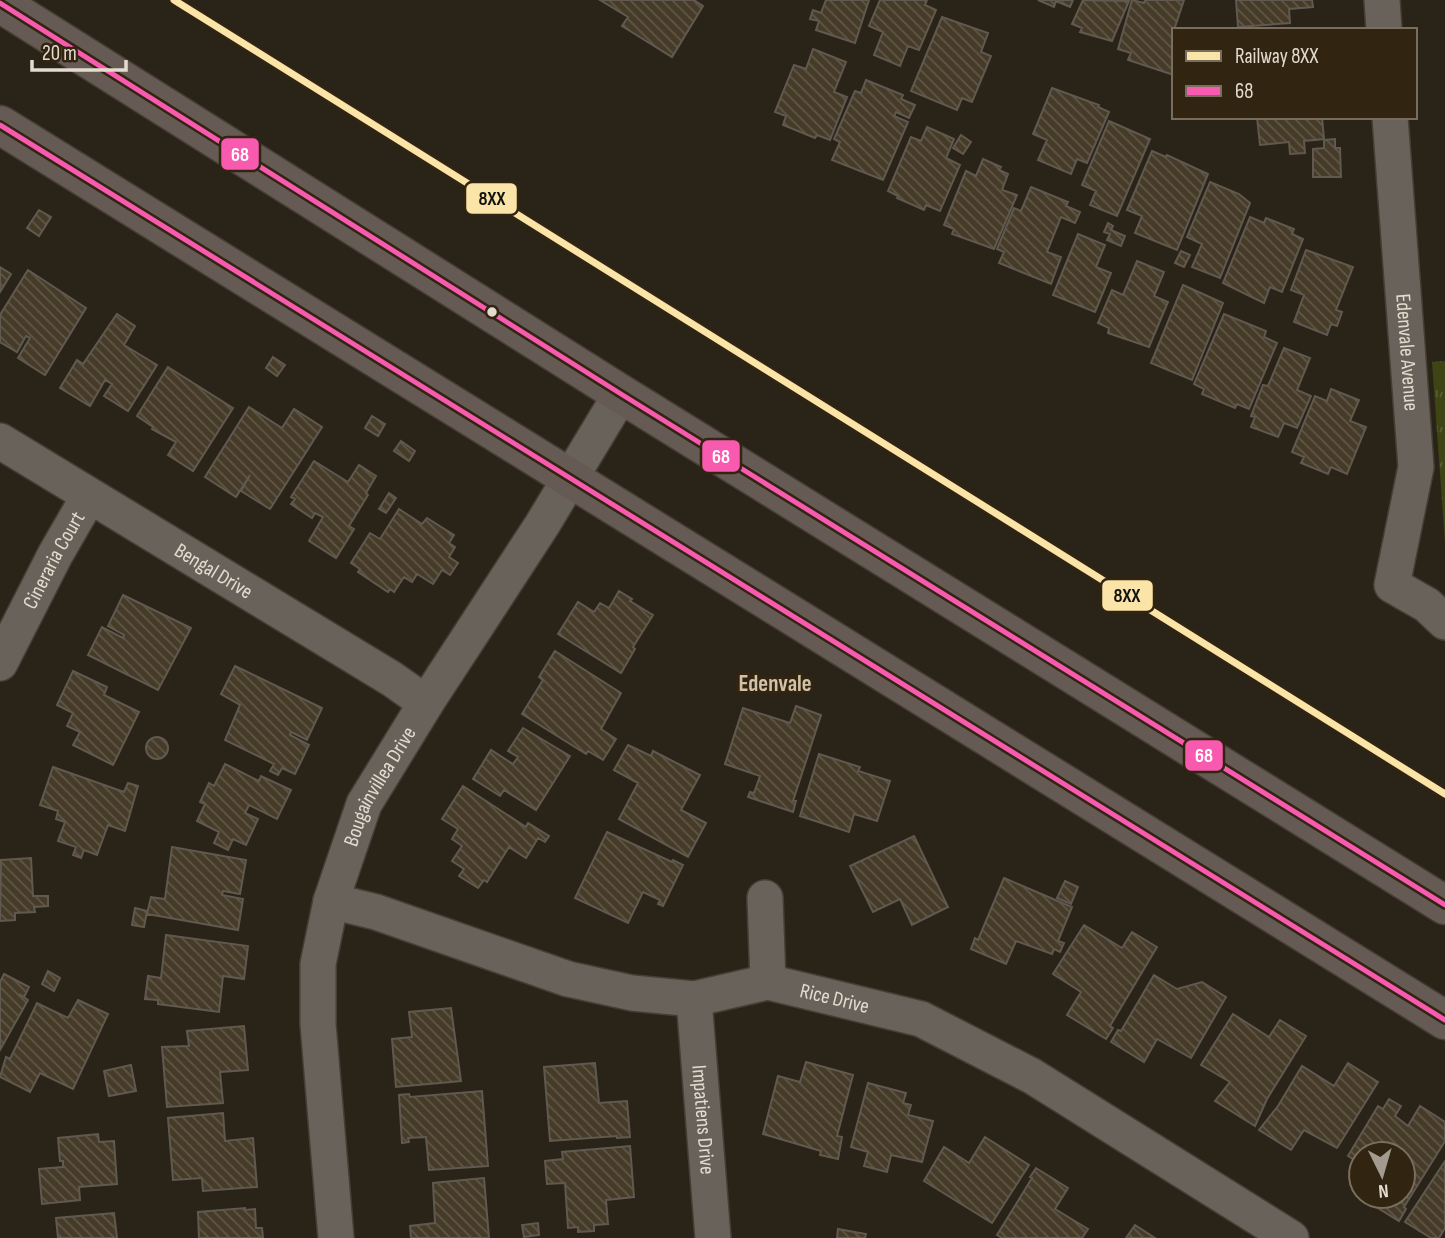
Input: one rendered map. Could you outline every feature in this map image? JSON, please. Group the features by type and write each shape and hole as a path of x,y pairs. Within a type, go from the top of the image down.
{"main road":[{"path":"0,4 621,394 1445,905"},
{"path":"0,125 569,480 1445,1020"}],"street":[{"path":"1382,0 1384,28"},
{"name":"Edenvale Avenue","path":"1390,119 1416,467 1392,585 1427,605 1445,622"},
{"name":"Bougainvillea Drive","path":"337,1238 318,1024 318,964 331,901 364,804 621,394"},
{"name":"Bengal Drive","path":"0,441 426,702"},
{"name":"Cineraria Court","path":"0,663 55,555 89,496"},
{"path":"765,898 768,982"},
{"name":"Rice Drive","path":"331,901 376,912 568,979 632,993 694,999 768,982 922,1019 1032,1076 1291,1238"},
{"name":"Impatiens Drive","path":"694,999 713,1238"}],"green space":[{"path":"1445,361 1445,543 1432,362"}],"building":[{"path":"600,0 694,0 703,6 672,57 622,26 628,17"},
{"path":"826,0 869,0 855,43 816,30 819,21 810,19 813,10 821,13"},
{"path":"880,0 927,0 925,5 936,10 919,50 908,46 900,66 874,55 883,32 869,26"},
{"path":"1038,0 1073,0 1070,7 1056,1 1054,7"},
{"path":"1083,0 1129,1 1112,41 1080,32 1082,28 1072,24"},
{"path":"1132,0 1144,3 1145,0 1184,0 1175,28 1172,28 1172,74 1128,60 1131,53 1118,49"},
{"path":"1236,0 1312,0 1313,7 1289,9 1290,23 1238,27"},
{"path":"942,17 988,33 981,52 991,56 972,102 962,98 957,110 911,91"},
{"path":"813,49 846,62 834,92 847,97 830,140 817,135 815,138 783,125 786,116 775,112 794,65 806,69"},
{"path":"866,80 903,95 901,99 915,105 909,118 896,112 894,116 908,122 883,180 832,160 840,142 834,139 855,91 861,93"},
{"path":"1052,88 1099,105 1098,107 1109,112 1087,163 1077,159 1071,174 1038,160 1047,140 1033,134"},
{"path":"1257,119 1322,119 1324,139 1304,141 1305,153 1290,154 1289,142 1260,145"},
{"path":"1109,121 1150,139 1117,216 1090,205 1096,191 1082,185"},
{"path":"927,127 954,139 946,158 960,165 940,211 926,205 924,210 888,191 911,137 921,141"},
{"path":"961,135 971,142 963,154 953,148"},
{"path":"1335,139 1335,148 1340,148 1341,177 1313,177 1313,149 1324,148 1324,140"},
{"path":"1152,151 1208,174 1177,250 1135,233 1142,216 1127,210"},
{"path":"983,159 1001,167 999,170 1008,174 1002,190 1017,195 994,249 952,234 954,229 944,225 966,171 976,176"},
{"path":"1210,182 1239,194 1250,203 1220,278 1192,267 1202,244 1187,237"},
{"path":"1031,187 1068,202 1066,206 1080,212 1075,223 1061,217 1047,252 1061,257 1051,284 999,263 1004,252 997,249 1014,208 1021,211"},
{"path":"39,210 51,217 39,236 27,228"},
{"path":"1250,217 1264,223 1266,218 1294,229 1292,234 1303,239 1282,292 1270,287 1264,303 1223,283"},
{"path":"1108,223 1113,226 1111,230 1125,236 1121,246 1107,240 1110,234 1104,232"},
{"path":"1078,234 1105,245 1096,267 1111,273 1095,312 1053,295"},
{"path":"1306,250 1353,267 1336,310 1342,312 1337,326 1331,324 1327,335 1294,322 1304,295 1291,290"},
{"path":"1181,251 1190,255 1184,267 1175,263"},
{"path":"1137,261 1164,272 1154,296 1168,302 1149,347 1108,333 1109,328 1098,323 1112,290 1123,295"},
{"path":"0,267 11,274 0,292"},
{"path":"28,270 86,308 45,375 18,358 30,338 26,336 17,352 0,342 0,315"},
{"path":"1183,285 1223,303 1192,380 1151,363"},
{"path":"117,314 135,326 124,345 157,365 128,411 104,396 112,384 105,380 90,406 60,388 77,360 83,364"},
{"path":"1224,314 1266,331 1264,337 1277,343 1249,409 1237,404 1235,408 1202,394 1204,389 1194,384"},
{"path":"1284,348 1310,358 1297,390 1311,396 1297,428 1284,423 1278,437 1251,427 1255,417 1251,416 1263,385 1268,386"},
{"path":"273,357 285,365 277,376 266,368"},
{"path":"168,367 233,408 193,471 168,455 176,442 152,429 153,427 137,416"},
{"path":"1331,389 1359,400 1350,421 1366,427 1347,474 1331,467 1328,474 1301,463 1304,457 1292,452 1315,396 1327,401"},
{"path":"249,407 282,428 294,409 322,427 270,509 241,491 250,475 236,497 205,477"},
{"path":"372,416 385,424 378,436 365,428"},
{"path":"401,441 415,451 409,461 394,451"},
{"path":"314,461 348,482 359,465 376,476 349,526 354,529 336,558 309,541 323,517 315,513 312,518 291,504 295,499 291,497"},
{"path":"389,493 396,498 386,513 379,509"},
{"path":"399,509 422,524 427,518 454,535 449,543 455,547 449,557 458,563 450,575 442,570 433,584 417,574 412,582 404,577 394,592 390,589 388,592 358,572 360,569 351,563 370,533 380,539"},
{"path":"619,591 653,615 621,673 558,634 578,602 594,612 600,603 609,608"},
{"path":"123,595 191,628 158,690 88,655 102,627 123,638 124,635 108,626"},
{"path":"555,651 621,693 601,729 616,739 603,760 588,751 586,754 522,714 543,680 539,677"},
{"path":"235,666 322,708 307,740 291,732 290,735 309,745 295,774 282,768 278,775 270,771 274,764 225,740 240,705 221,694"},
{"path":"73,671 107,687 104,695 139,712 113,765 73,745 80,732 67,726 73,713 57,705"},
{"path":"796,706 821,715 793,801 796,801 793,812 748,797 750,792 754,793 760,776 725,764 743,708 790,723"},
{"path":"523,728 570,756 536,810 504,790 500,796 473,779 491,750 513,764 518,757 508,751"},
{"path":"157,737 165,740 168,748 165,756 157,759 149,756 146,748 149,740"},
{"path":"628,745 651,756 653,751 700,775 681,810 706,823 688,857 619,819 638,783 614,770"},
{"path":"819,754 860,767 858,771 890,781 877,821 854,814 849,832 800,816"},
{"path":"225,764 259,781 261,776 291,790 277,819 249,805 245,813 258,819 246,845 233,839 228,850 214,843 219,832 197,821 205,804 200,802 209,783 214,786"},
{"path":"53,767 124,792 128,783 138,786 125,831 108,825 97,855 84,850 81,858 73,855 76,847 58,841 65,822 56,819 58,811 40,805"},
{"path":"463,786 526,827 528,823 549,836 545,842 538,838 526,858 509,847 487,882 484,880 478,888 459,876 464,869 452,861 462,846 452,839 458,829 442,819"},
{"path":"607,832 683,865 663,906 658,904 660,900 643,892 628,923 575,898"},
{"path":"914,836 948,907 912,925 900,899 873,912 850,866"},
{"path":"172,847 246,860 240,894 223,891 222,895 243,899 238,930 147,914 151,897 165,899"},
{"path":"31,858 33,896 48,896 48,906 34,907 35,912 15,913 15,920 0,921 1,860"},
{"path":"1004,878 1072,907 1058,941 1064,943 1060,952 1054,949 1052,954 1016,941 1006,964 971,949 975,938 978,940"},
{"path":"1065,881 1078,887 1071,904 1057,898"},
{"path":"135,908 147,911 144,927 132,925"},
{"path":"1084,925 1122,948 1132,932 1157,947 1110,1026 1113,1028 1106,1039 1067,1015 1081,992 1053,974"},
{"path":"166,935 248,946 244,979 223,976 219,1012 158,1004 158,1000 145,999 148,976 161,978"},
{"path":"48,971 60,978 54,991 42,984"},
{"path":"4,974 29,987 24,997 19,994 28,1000 0,1050 0,982"},
{"path":"1154,975 1177,989 1202,982 1226,997 1191,1058 1157,1039 1144,1062 1111,1042 1118,1030 1121,1031"},
{"path":"78,1000 108,1014 73,1089 40,1073 30,1092 0,1077 6,1057 10,1059 37,1003 68,1018"},
{"path":"451,1008 461,1081 396,1087 392,1039 412,1037 409,1012"},
{"path":"1233,1014 1269,1037 1280,1020 1306,1036 1267,1099 1255,1126 1215,1101 1230,1082 1201,1065"},
{"path":"244,1026 248,1070 220,1072 223,1103 167,1107 162,1047 189,1046 187,1031"},
{"path":"806,1062 853,1075 837,1136 842,1137 838,1159 820,1155 821,1151 763,1134 778,1076 800,1082"},
{"path":"595,1063 599,1103 627,1101 630,1137 550,1141 544,1067"},
{"path":"1348,1063 1378,1082 1337,1148 1304,1130 1291,1150 1259,1130 1278,1106 1302,1066 1334,1086"},
{"path":"131,1065 136,1091 109,1096 104,1071"},
{"path":"868,1083 906,1093 903,1103 911,1105 908,1115 933,1121 922,1162 891,1155 887,1172 864,1166 868,1152 851,1147"},
{"path":"482,1091 488,1166 429,1170 426,1137 408,1138 409,1142 402,1143 399,1095 409,1094 410,1097"},
{"path":"1389,1099 1401,1106 1395,1116 1408,1126 1420,1106 1445,1122 1445,1141 1417,1186 1417,1140 1358,1140 1378,1106 1383,1109"},
{"path":"223,1113 225,1141 253,1138 257,1187 203,1191 202,1178 173,1180 168,1118"},
{"path":"98,1134 99,1142 114,1141 117,1184 79,1187 80,1200 42,1204 39,1169 63,1167 58,1138"},
{"path":"985,1137 1029,1165 992,1223 924,1181 944,1147 969,1163"},
{"path":"630,1146 634,1197 606,1200 608,1224 594,1225 594,1231 578,1232 578,1227 568,1228 565,1183 547,1184 545,1161 563,1159 562,1152"},
{"path":"1445,1161 1445,1228 1439,1238 1431,1238 1405,1222 1413,1210 1417,1210 1417,1204"},
{"path":"1036,1168 1068,1188 1055,1209 1088,1229 1082,1238 1002,1238 997,1235"},
{"path":"484,1178 489,1238 411,1238 410,1226 435,1223 433,1183"},
{"path":"255,1209 256,1228 262,1228 263,1238 199,1238 198,1212"},
{"path":"1381,1210 1405,1210 1399,1221"},
{"path":"114,1213 117,1238 58,1238 56,1218"},
{"path":"538,1223 539,1235 524,1237 522,1225"},
{"path":"1135,1225 1155,1238 1126,1238"},
{"path":"838,1229 866,1234 865,1238 837,1238"}],"rail line":[{"name":"8XX","path":"174,0 1445,794"}],"transit line":[{"name":"68","path":"0,3 621,394 1445,905"},
{"name":"68","path":"0,125 1445,1020"}],"district":[{"name":"Edenvale","path":"775,684"}]}
